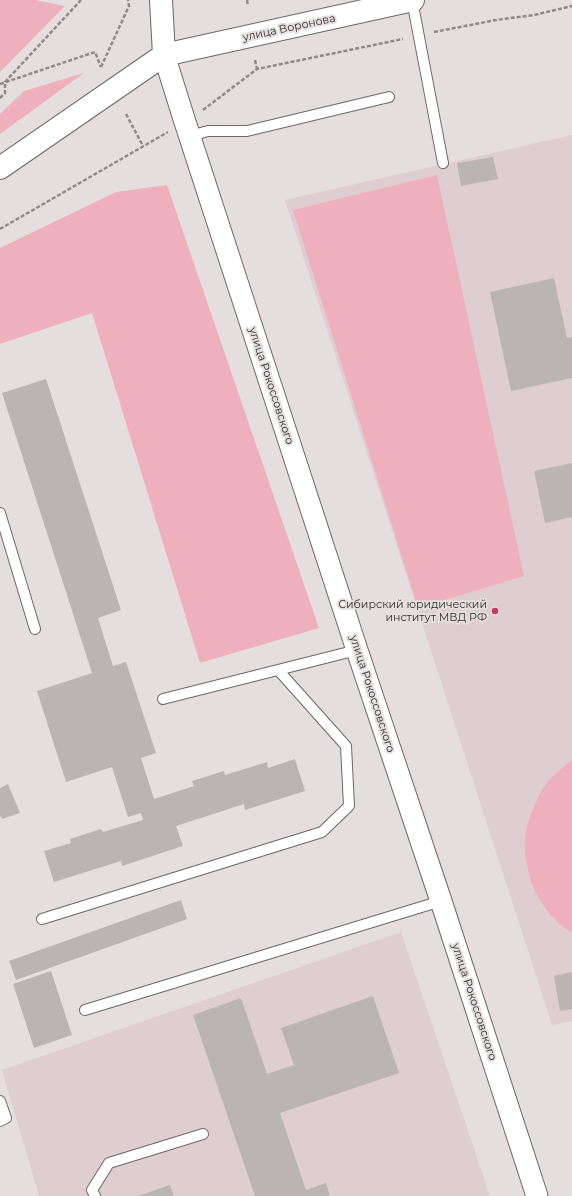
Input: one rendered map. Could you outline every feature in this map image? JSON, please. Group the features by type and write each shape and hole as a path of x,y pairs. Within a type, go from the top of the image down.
{"main road":[{"path":"161,0 164,55"},
{"name":"улица Воронова","path":"0,168 164,55 413,0"}],"street":[{"name":"улица Рокоссовского","path":"164,55 357,650 441,900 537,1196"}],"lane":[{"path":"413,0 443,163"},
{"path":"190,136 208,131 247,131 389,97"},
{"path":"0,513 35,629"},
{"path":"163,699 357,650"},
{"path":"42,919 322,832 349,806 346,746 279,670"},
{"path":"85,1010 441,900"},
{"path":"0,1101 6,1118 0,1121"},
{"path":"94,1196 92,1190 109,1163 202,1134"}],"path":[{"path":"0,98 5,94 5,82 80,0"},
{"path":"0,84 95,52 101,67 130,6 128,0"},
{"path":"247,0 248,6"},
{"path":"203,110 257,69 419,35 496,20 534,15 572,6"},
{"path":"255,60 257,69"},
{"path":"126,114 143,146"},
{"path":"0,229 170,131"}],"shaded area":[{"path":"0,0 35,0 65,6 0,72"},
{"path":"84,73 0,134 0,114 24,91"},
{"name":"Сибирский юридический институт МВД РФ","path":"572,135 572,1021 552,1025 285,200"},
{"path":"437,175 524,576 418,608 293,210"},
{"path":"167,185 319,628 200,663 92,313 0,344 0,248 116,192"},
{"path":"572,760 572,933 551,916 536,893 527,867 525,839 530,816 545,786 551,777"},
{"path":"401,932 490,1196 39,1196 2,1070"}],"building":[{"path":"493,157 498,179 461,186 457,163"},
{"path":"554,278 567,338 572,337 572,378 511,391 490,292"},
{"path":"46,379 121,610 98,618 113,666 126,662 156,753 141,758 154,799 194,786 192,781 224,771 225,775 267,762 268,768 295,759 305,791 245,810 244,804 176,826 183,846 122,866 121,861 54,882 44,851 71,843 70,839 101,829 103,832 143,820 141,813 128,817 112,767 66,782 37,691 92,673 2,393"},
{"path":"572,463 572,517 545,523 534,471"},
{"path":"8,784 20,813 2,819 0,815 0,788"},
{"path":"181,900 187,919 16,980 9,961"},
{"path":"51,971 72,1035 34,1048 13,984"},
{"path":"572,972 572,1009 560,1011 554,976"},
{"path":"373,996 399,1073 280,1113 306,1190 326,1183 330,1196 255,1196 193,1015 241,998 267,1074 294,1065 281,1028"},
{"path":"170,1185 174,1196 138,1196"}],"place":[{"name":"Сибирский юридический институт МВД РФ","path":"495,611"}]}
